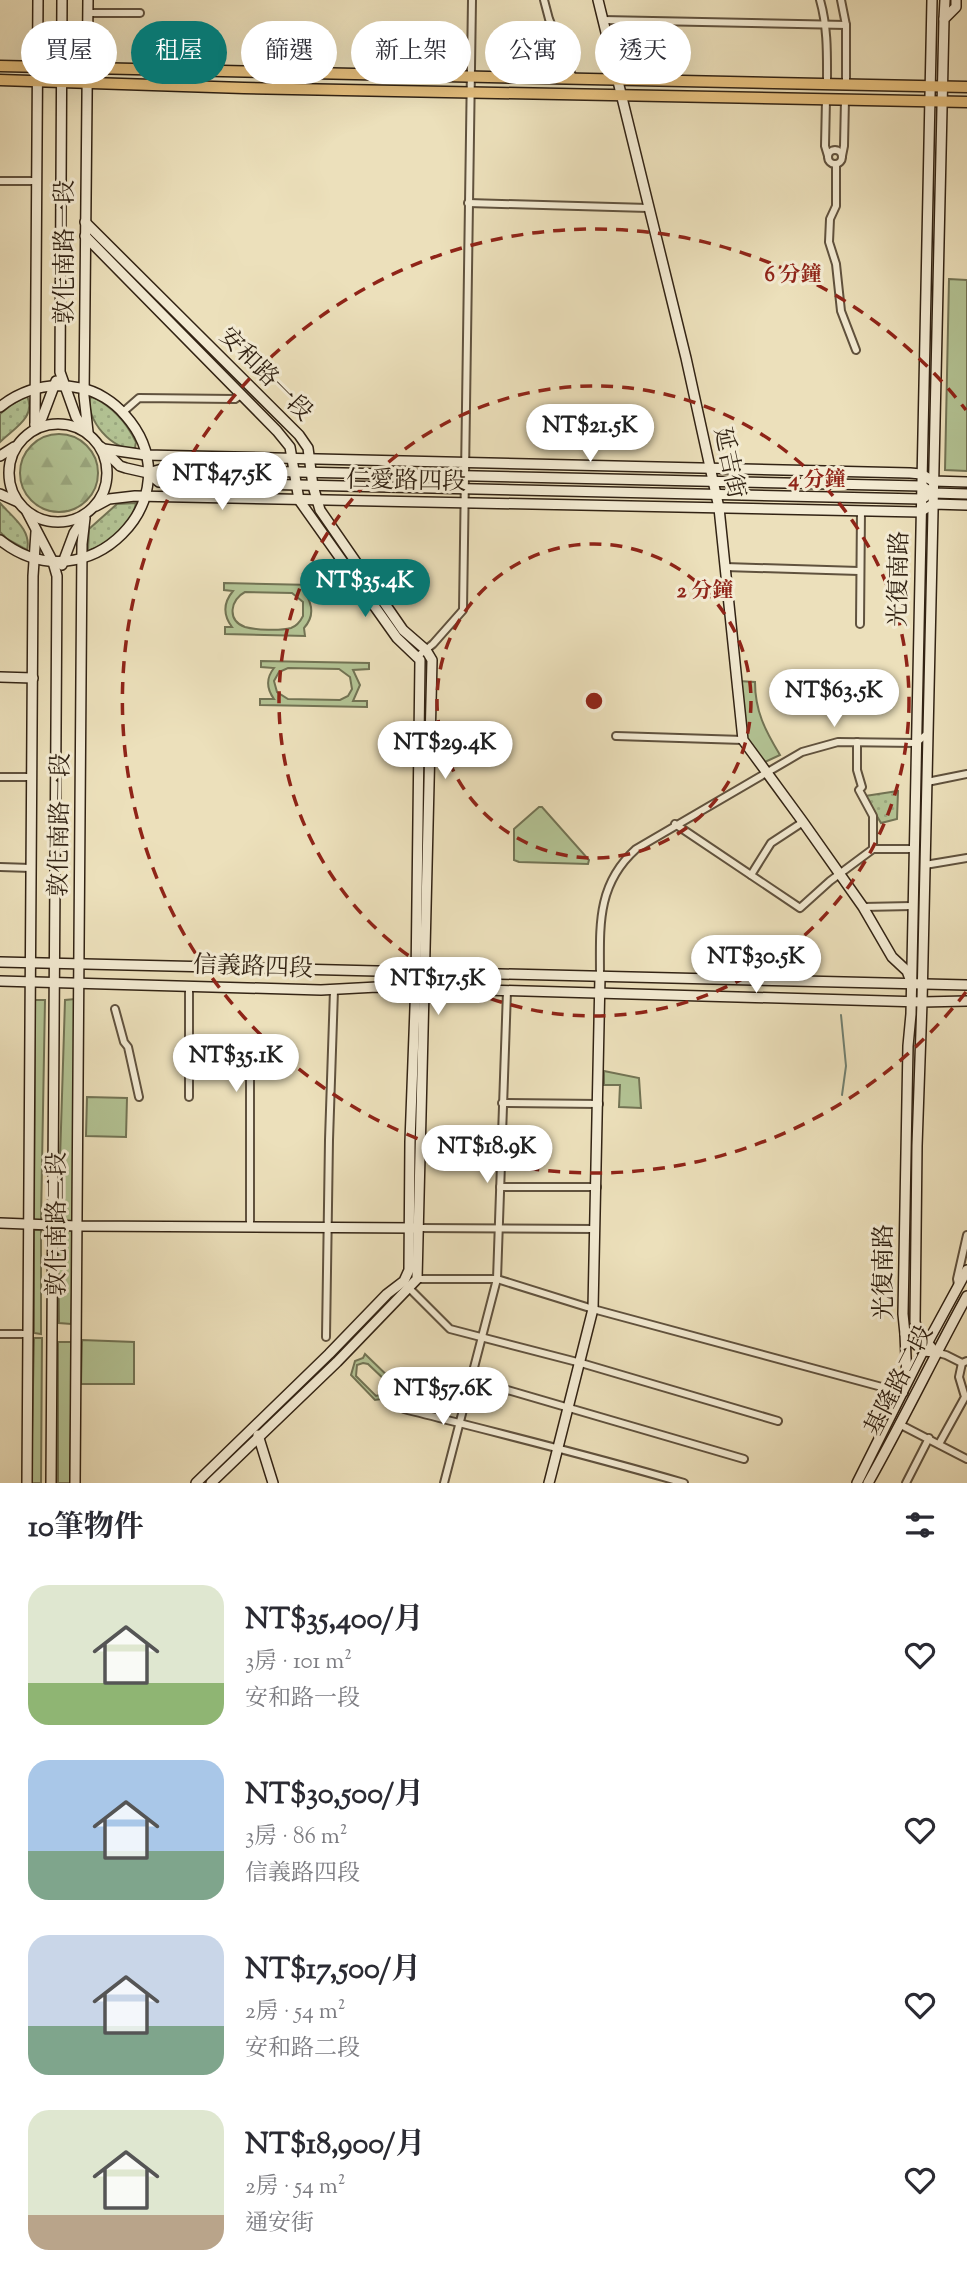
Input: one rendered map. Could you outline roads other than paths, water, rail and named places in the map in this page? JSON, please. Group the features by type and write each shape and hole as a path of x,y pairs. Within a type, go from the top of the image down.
{"main road":[{"name":"敦化南路一段","path":"38,0 38,21"},
{"name":"敦化南路一段","path":"62,0 62,21"},
{"name":"敦化南路一段","path":"88,0 88,21"},
{"name":"延吉街","path":"598,0 603,20"},
{"name":"光復南路","path":"923,1351 905,1334 903,1267 907,1055 912,984 932,0"},
{"name":"光復南路","path":"936,1352 918,1332 915,1322 945,0"},
{"path":"944,19 956,7 956,0"},
{"path":"0,66 21,66"},
{"path":"117,69 351,73"},
{"path":"0,80 21,81"},
{"path":"691,83 967,87"},
{"name":"敦化南路一段","path":"35,424 37,84"},
{"name":"敦化南路一段","path":"27,435 60,385 63,84"},
{"name":"敦化南路一段","path":"86,84 84,408 88,434"},
{"path":"117,84 967,102"},
{"name":"延吉街","path":"620,84 719,508 743,740 863,907 892,957 907,971 912,984"},
{"name":"安和路一段","path":"85,222 299,435 308,448 316,500 327,522 422,653"},
{"name":"安和路一段","path":"85,236 277,431 290,447 299,499"},
{"path":"27,512 43,521 62,523 81,518 90,512 108,481 107,463 102,448 76,417 60,385"},
{"path":"0,407 17,395 35,388 60,385 85,388 104,397 123,412 137,432 146,455 148,473 145,496 138,513 122,536 104,550 82,559 58,562 34,559 14,551 0,540"},
{"path":"0,456 27,435 51,424 64,424 88,434"},
{"path":"10,448 9,482 18,502 58,562"},
{"name":"仁愛路四段","path":"102,448 146,455 921,474 933,481 967,482"},
{"name":"仁愛路四段","path":"102,448 120,466 148,473 159,482 921,499 933,493 967,494"},
{"path":"0,466 10,460"},
{"name":"仁愛路四段","path":"148,473 159,469 921,486 933,493"},
{"path":"0,494 18,502"},
{"name":"仁愛路四段","path":"90,512 109,499 145,496 920,512"},
{"path":"211,1483 410,1289 417,1279 415,1228 420,981 432,663 422,653 397,638 299,499"},
{"path":"920,512 933,504 967,505"},
{"name":"敦化南路一段","path":"79,964 82,533 90,512"},
{"name":"敦化南路一段","path":"54,982 58,562 74,533 90,512"},
{"name":"敦化南路一段","path":"31,963 36,530"},
{"path":"0,677 33,678"},
{"name":"信義路四段","path":"0,962 420,981 507,991 911,1002 967,1001"},
{"name":"敦化南路二段","path":"27,1483 31,963"},
{"name":"敦化南路二段","path":"75,1483 79,964"},
{"path":"549,1483 593,1309 600,976"},
{"name":"信義路四段","path":"0,981 334,990 420,981 600,976 967,985"},
{"name":"敦化南路二段","path":"51,1483 54,982"},
{"path":"0,1223 415,1228"},
{"path":"196,1483 378,1303 404,1281 410,1270 415,1228"},
{"name":"基隆路二段","path":"857,1483 967,1270"},
{"name":"基隆路二段","path":"868,1483 966,1299"},
{"path":"905,1334 906,1388"},
{"path":"923,1351 936,1352"},
{"path":"255,1427 273,1483"}],"street":[{"path":"471,38 472,0"},
{"path":"544,0 550,21"},
{"path":"820,0 826,25 827,85"},
{"path":"841,0 846,25 846,85"},
{"path":"88,13 140,13"},
{"path":"603,20 846,25"},
{"path":"422,653 464,610 470,84"},
{"path":"826,99 825,146 830,162 836,164"},
{"path":"836,164 841,161 844,146 845,99"},
{"path":"828,156 835,150 842,156"},
{"path":"836,164 836,206 830,219 829,242 836,264 841,311 856,350"},
{"path":"0,181 36,181"},
{"path":"468,203 648,208"},
{"path":"123,412 139,398 235,399 241,395"},
{"path":"860,624 861,510"},
{"path":"725,567 859,571"},
{"path":"600,976 601,912 611,880 622,863 636,849 674,824 786,760 818,746 838,742 916,743 928,733"},
{"path":"616,736 743,740"},
{"path":"857,742 857,770 862,787 859,790 873,816 873,849"},
{"path":"927,782 967,774"},
{"path":"0,777 32,778"},
{"path":"751,875 771,843 803,822"},
{"path":"674,824 800,908 838,874 873,849 913,849"},
{"path":"925,865 967,858"},
{"path":"0,867 31,868"},
{"path":"863,907 912,906"},
{"path":"189,986 189,1097"},
{"path":"326,1337 334,990"},
{"path":"444,1483 497,1279 507,991"},
{"path":"115,1009 124,1042 128,1047 139,1097"},
{"path":"250,1050 250,1227"},
{"path":"502,1103 598,1104"},
{"path":"500,1187 597,1187"},
{"path":"415,1228 595,1228"},
{"path":"958,1285 967,1236"},
{"path":"417,1279 497,1279 593,1309 906,1388"},
{"path":"410,1289 450,1329 581,1363 778,1421"},
{"path":"0,1334 28,1334"},
{"path":"936,1352 965,1362 959,1377 965,1397 939,1444"},
{"path":"470,1379 744,1459"},
{"path":"404,1409 524,1441 558,1447 684,1483"},
{"path":"901,1425 967,1459"},
{"path":"906,1483 929,1438"}],"waterway":[{"path":"841,1015 846,1066 842,1095"}]}
